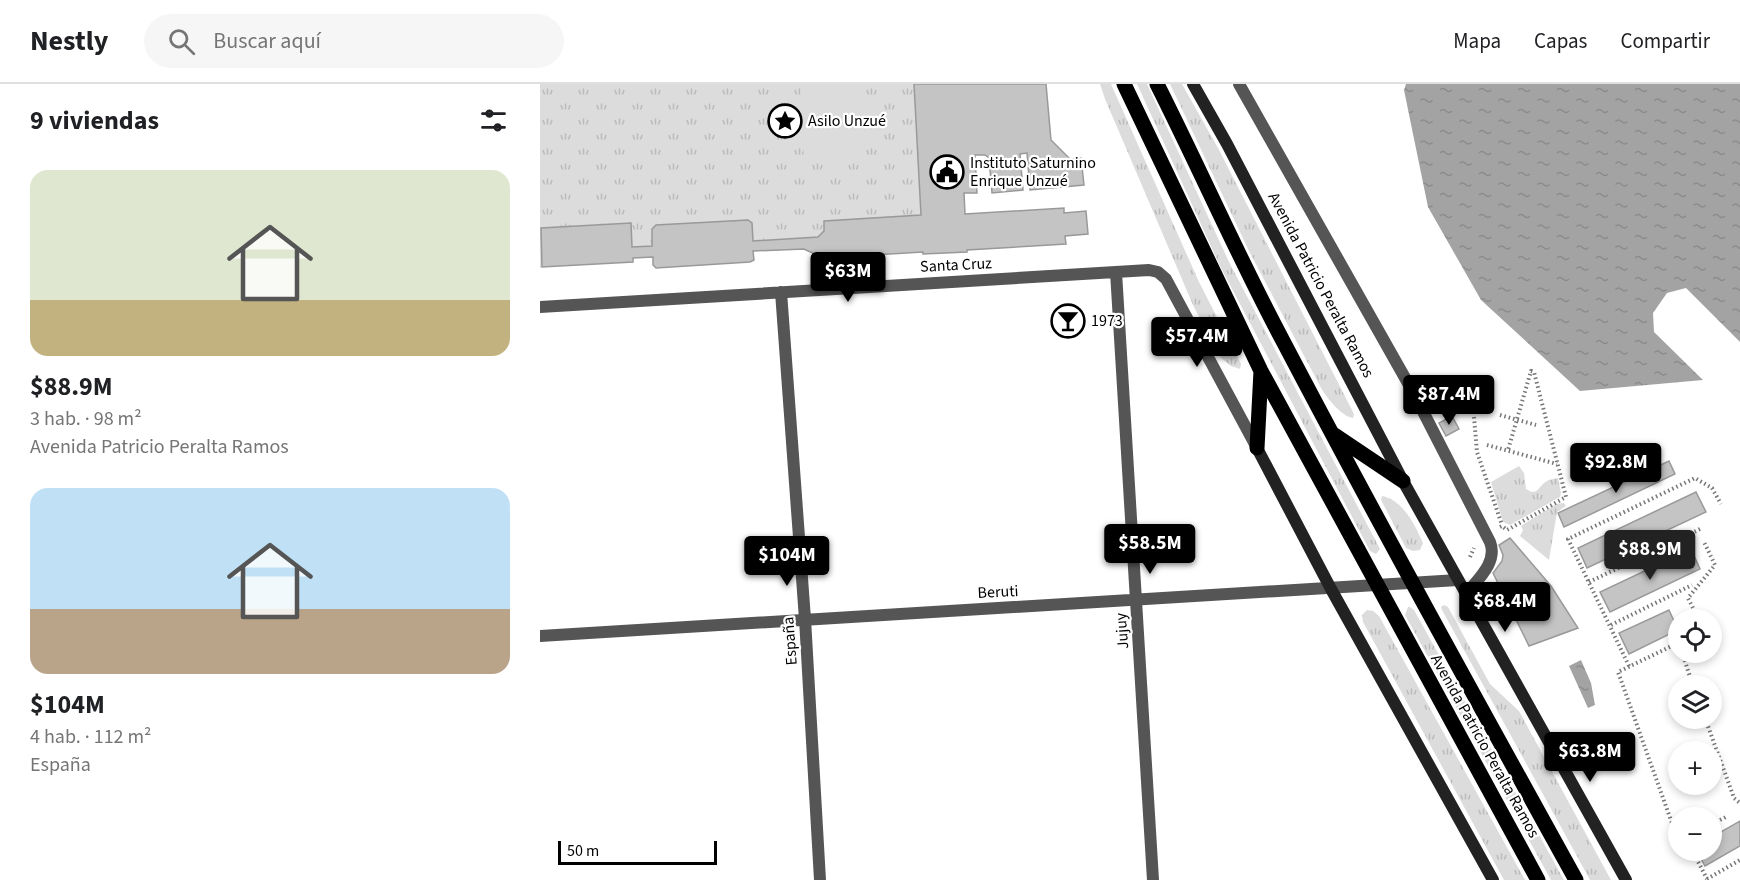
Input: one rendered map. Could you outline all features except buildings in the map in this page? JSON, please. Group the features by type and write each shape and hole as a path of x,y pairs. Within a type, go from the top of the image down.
{"main road":[{"name":"Avenida Patricio Peralta Ramos","path":"1124,84 1261,372 1538,880"},
{"name":"Avenida Patricio Peralta Ramos","path":"1157,84 1237,253 1413,584 1576,880"},
{"name":"Avenida Patricio Peralta Ramos","path":"1192,84 1227,144 1403,481 1626,880"},
{"path":"1261,372 1257,448 1331,589 1489,877"},
{"path":"1332,433 1403,481"}],"street":[{"path":"1239,84 1413,392 1490,542 1493,552 1491,561 1466,594"},
{"name":"Santa Cruz","path":"540,307 1149,270 1158,272 1166,279 1257,448"},
{"name":"Jujuy","path":"1116,272 1154,880"},
{"name":"España","path":"781,292 805,619 820,880"},
{"name":"Beruti","path":"540,636 1458,580"}],"path":[{"path":"1474,417 1477,452 1502,526 1507,530 1566,497 1534,372 1531,371 1508,450"},
{"path":"1500,415 1536,425"},
{"path":"1487,445 1557,464"},
{"path":"1629,666 1568,539 1695,478 1712,488 1721,504"},
{"path":"1492,520 1497,529 1502,526"},
{"path":"1589,582 1700,529"},
{"path":"1694,609 1688,598 1715,565 1704,542"},
{"path":"1470,557 1475,546"},
{"path":"1611,625 1692,585"},
{"path":"1668,648 1618,672 1668,812"},
{"path":"1709,729 1734,798 1740,803"},
{"path":"1722,819 1726,817"},
{"path":"1698,861 1707,879 1740,860"}],"green space":[{"path":"540,84 914,84 921,215 824,221 824,231 818,237 753,241 748,220 656,225 652,229 652,246 632,247 631,223 541,228 542,267 540,268"},
{"path":"800,84 860,84 864,158 804,162"},
{"path":"1100,84 1111,84 1199,282 1241,364 1240,369 1231,366 1220,357 1193,305"},
{"path":"1137,84 1147,84 1229,262 1380,549 1376,554 1370,551 1220,266"},
{"path":"1170,84 1182,84 1218,148 1354,414 1353,418 1340,411 1321,388 1249,251"},
{"path":"1519,466 1524,473 1526,489 1536,491 1547,481 1558,478 1561,493 1560,497 1510,525 1503,522 1491,482"},
{"path":"1382,496 1396,502 1407,514 1423,543 1420,550 1413,551 1406,548 1381,500"},
{"path":"1564,503 1566,506 1557,512 1549,560 1520,536 1523,530 1521,526 1556,504"},
{"path":"1444,605 1448,607 1490,684 1519,711 1611,880 1590,880 1442,610 1441,607"},
{"path":"1408,607 1414,610 1564,880 1551,880 1405,615"},
{"path":"1367,610 1379,616 1525,880 1504,880 1363,622 1362,615"}],"water":[{"path":"1406,84 1740,84 1740,342 1686,288 1667,293 1653,313 1654,332 1703,380 1580,391 1481,300 1428,207 1404,90"},
{"path":"1581,660 1591,683 1595,705 1588,708 1569,666"}],"place":[{"name":"Asilo Unzué","path":"785,121"},
{"name":"Instituto Saturnino Enrique Unzué","path":"947,172"},
{"name":"1973","path":"1068,321"}]}
